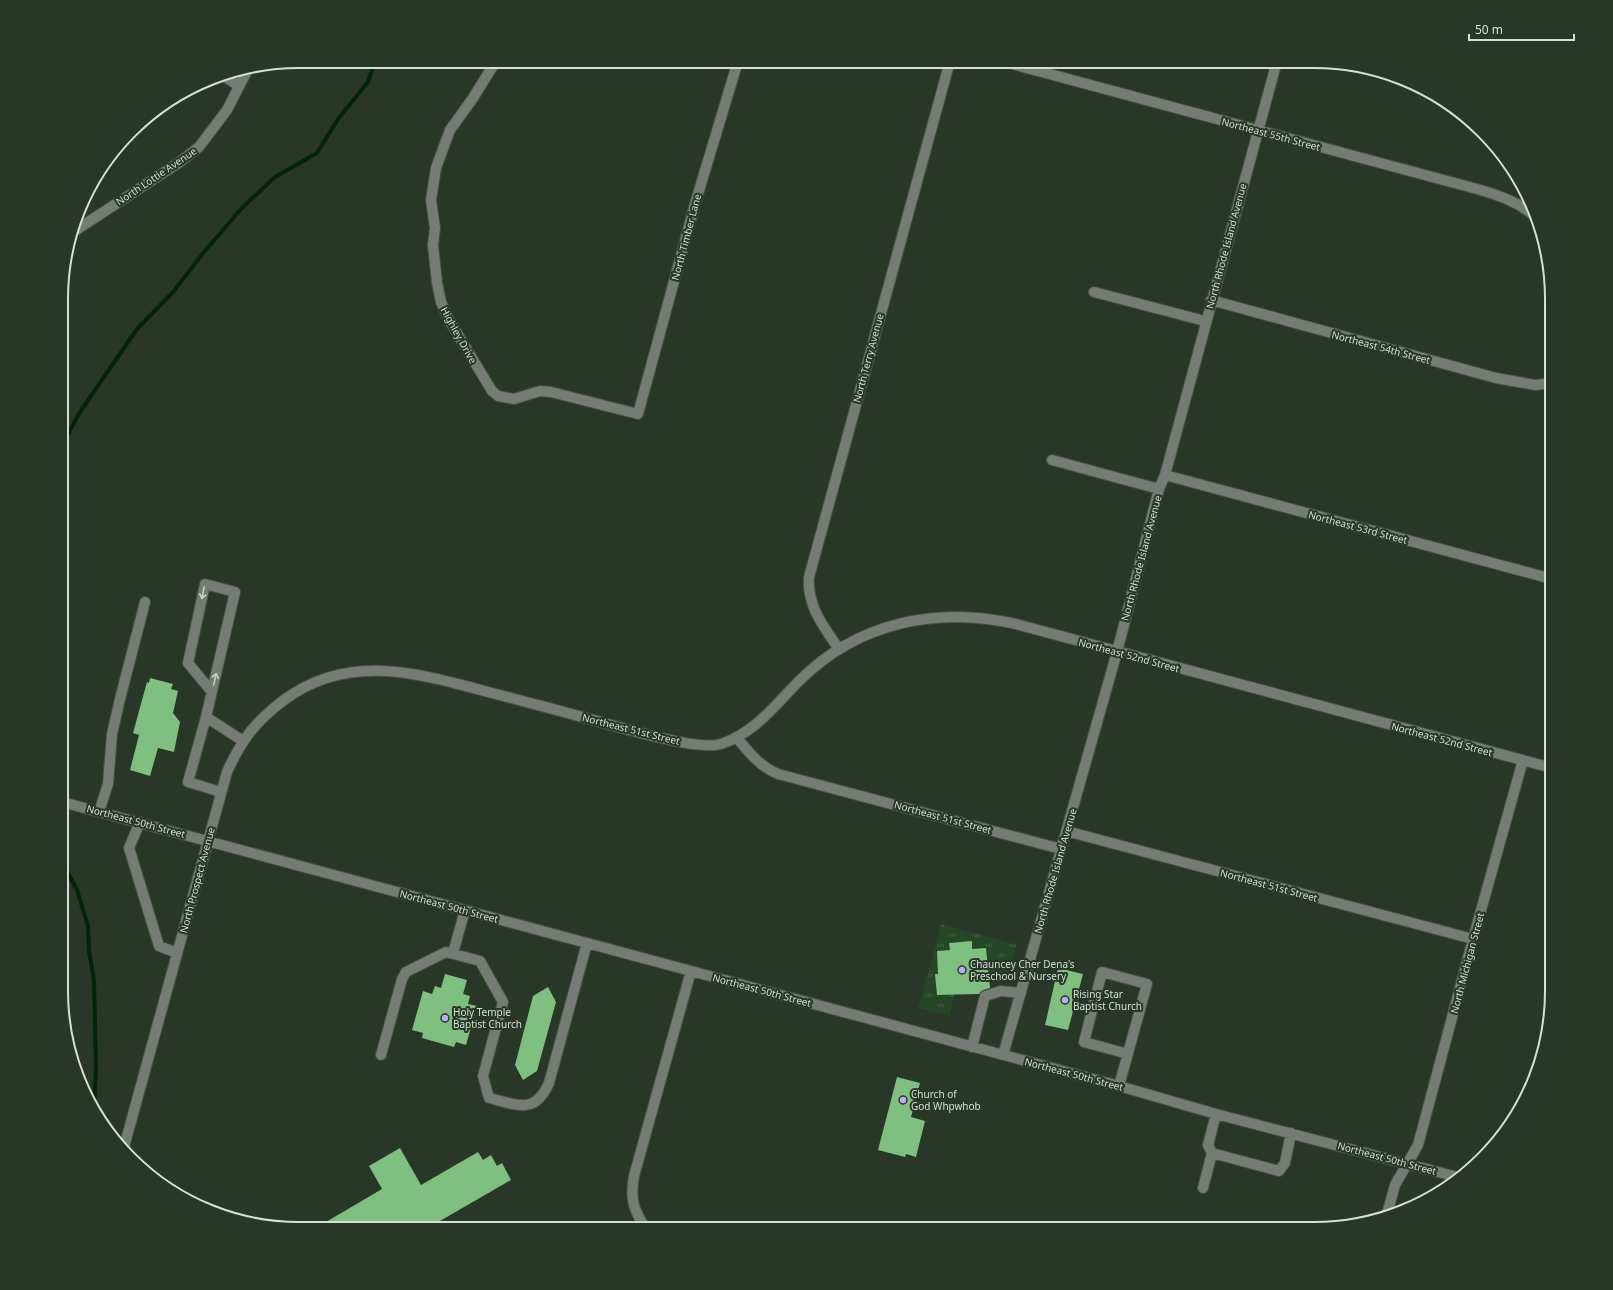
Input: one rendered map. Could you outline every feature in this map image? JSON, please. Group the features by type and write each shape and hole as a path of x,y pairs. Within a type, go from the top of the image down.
{"street":[{"name":"Highley Drive","path":"492,68 473,98 450,130 432,182 431,200 435,228 433,245 434,263 441,302 449,320 487,385 498,396 514,399 540,391 638,414"},
{"name":"North Timber Lane","path":"638,414 695,204 736,68"},
{"name":"North Terry Avenue","path":"839,649 810,602 808,590 809,577 948,68"},
{"name":"Northeast 55th Street","path":"1027,68 1499,196 1516,203 1527,211"},
{"name":"North Rhode Island Avenue","path":"1003,1055 1117,652 1159,489 1165,475 1205,322 1275,68"},
{"name":"North Lottie Avenue","path":"79,228 180,162 199,147 227,110 246,74"},
{"path":"228,79 239,86"},
{"path":"1094,292 1205,322"},
{"name":"Northeast 54th Street","path":"1211,300 1496,378 1535,385 1545,384"},
{"path":"1052,460 1159,489"},
{"name":"Northeast 53rd Street","path":"1165,475 1545,577"},
{"path":"212,692 188,663 205,584 235,592 212,692 206,717 188,782 221,792"},
{"path":"99,812 108,784 112,734 118,706 145,602"},
{"name":"Northeast 52nd Street","path":"736,737 761,722 809,672 839,649 889,626 919,619 969,616 991,618 1016,624 1545,766"},
{"name":"Northeast 51st Street","path":"348,672 376,670 420,674 656,737 707,745 720,744 736,737 758,762 766,769 778,774 1061,849"},
{"name":"North Prospect Avenue","path":"125,1143 207,840 227,772 243,741 260,719 300,688 324,678 348,672"},
{"path":"206,717 243,741"},
{"name":"North Michigan Street","path":"1388,1210 1395,1185 1418,1144 1472,939 1523,760"},
{"name":"Northeast 50th Street","path":"68,804 1119,1086 1216,1114 1452,1176"},
{"path":"140,822 129,848 131,856 159,946 177,953"},
{"name":"Northeast 51st Street","path":"1066,831 1472,939"},
{"path":"453,953 465,910"},
{"path":"381,1055 404,975 441,953 446,952 480,961 503,1002 483,1076 489,1098 520,1106 528,1106 540,1099 549,1083 587,943"},
{"path":"642,1222 634,1210 632,1199 634,1176 691,971"},
{"path":"1119,1086 1128,1054 1147,984 1102,972 1084,1042 1128,1054"},
{"path":"972,1047 985,996 1001,991 1021,994"},
{"path":"1203,1188 1212,1153 1208,1145 1216,1114"},
{"path":"1212,1153 1279,1171 1285,1163 1292,1133"}],"green space":[{"path":"941,924 1017,945 1007,978 986,980 988,965 986,948 972,949 972,942 949,943 950,950 938,963 938,974 935,974 954,995 950,1016 919,1008"}],"building":[{"path":"150,678 173,684 171,689 178,691 173,713 180,722 174,752 158,748 150,776 130,770 139,735 133,733 147,682 149,683"},
{"name":"Chauncey Cher Dena's Preschool & Nursery","path":"972,941 972,949 986,948 990,988 983,990 979,994 937,995 935,974 938,974 937,951 950,950 949,943"},
{"name":"Rising Star Baptist Church","path":"1058,968 1083,974 1068,1030 1045,1025"},
{"name":"Holy Temple Baptist Church","path":"445,974 467,980 463,994 470,996 468,1004 477,1006 466,1045 456,1042 454,1047 422,1038 423,1033 412,1030 423,991 432,994 435,986 441,988"},
{"path":"548,987 556,1002 537,1071 523,1080 515,1065 533,996"},
{"name":"Church of God Whpwhob","path":"897,1077 920,1083 911,1117 925,1121 916,1157 906,1154 905,1157 878,1150"},
{"path":"400,1148 421,1185 478,1152 483,1160 491,1155 497,1166 502,1163 511,1180 438,1222 326,1222 382,1189 369,1166"}],"waterway":[{"path":"68,434 80,412 137,329 173,292 204,252 242,208 275,177 317,153 338,119 368,82 373,68"},
{"path":"68,873 77,890 88,926 89,951 94,981 96,1068 94,1098"}],"place":[{"name":"Chauncey Cher Dena's Preschool & Nursery","path":"962,970"},
{"name":"Rising Star Baptist Church","path":"1065,1000"},
{"name":"Holy Temple Baptist Church","path":"445,1018"},
{"name":"Church of God Whpwhob","path":"903,1100"}]}
